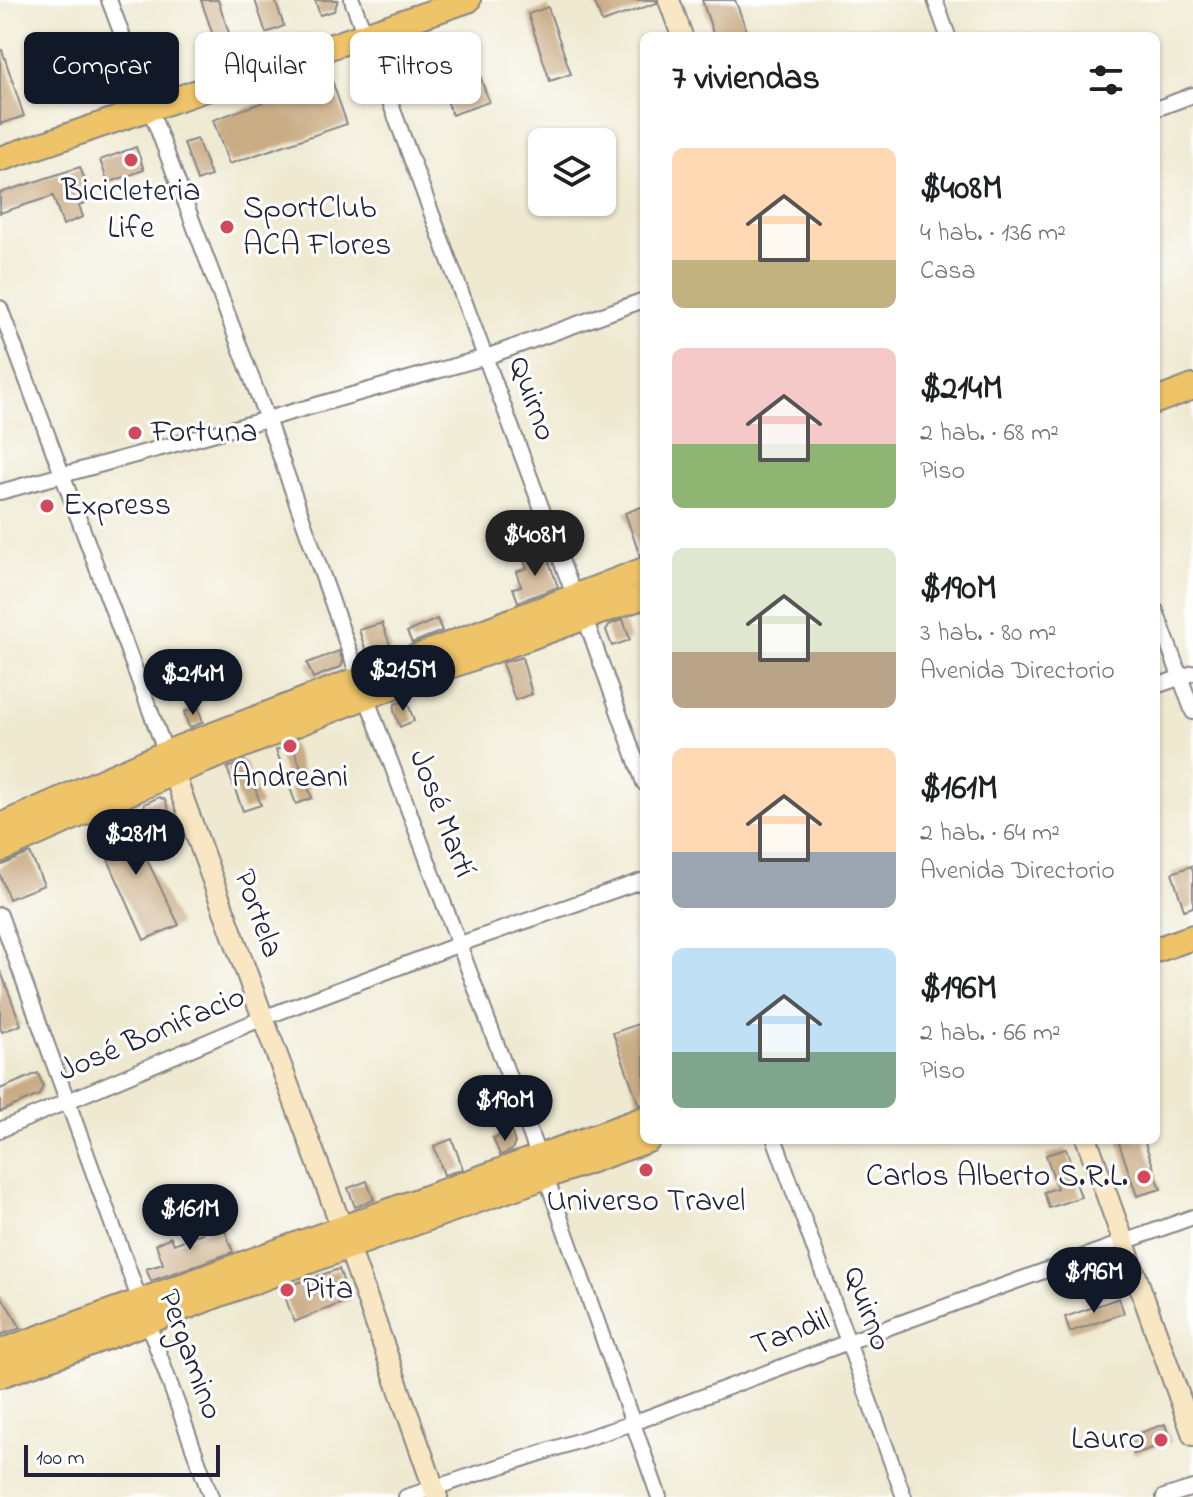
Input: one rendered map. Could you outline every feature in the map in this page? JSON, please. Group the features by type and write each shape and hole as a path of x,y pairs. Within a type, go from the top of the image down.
{"main road":[{"path":"372,32 468,0"},
{"path":"0,159 350,39"},
{"path":"1160,399 1193,387"},
{"path":"0,826 363,687 574,595 640,571"},
{"path":"363,687 585,618 640,597"},
{"path":"0,850 170,763"},
{"path":"1160,949 1193,937"},
{"path":"542,1167 640,1121"},
{"path":"0,1352 142,1311 542,1167 640,1142"},
{"path":"0,1375 142,1311"}],"street":[{"name":"José Martí","path":"109,0 542,1167 659,1497"},
{"name":"Quirno","path":"352,0 365,32"},
{"path":"669,0 681,32"},
{"path":"935,0 947,32"},
{"path":"1160,107 1193,95"},
{"name":"Quirno","path":"392,104 640,772"},
{"path":"0,492 486,357 640,301"},
{"name":"Portela","path":"0,308 346,1237 435,1492"},
{"path":"1160,619 1187,675 1193,712"},
{"path":"1160,685 1187,675"},
{"name":"José Bonifacio","path":"0,1130 263,1018 460,944 640,881"},
{"name":"Pergamino","path":"0,915 211,1497"},
{"name":"Quirno","path":"776,1144 904,1497"},
{"path":"1088,1144 1193,1435"},
{"name":"Tandil","path":"406,1497 435,1492 633,1423 1193,1217"},
{"path":"1164,1497 1193,1488"}],"building":[{"path":"201,0 218,0 229,32 212,32"},
{"path":"255,0 275,0 284,26 266,32"},
{"path":"315,0 338,0 334,11 320,15"},
{"path":"594,0 656,0 657,3 602,22"},
{"path":"702,0 735,0 747,32 712,30"},
{"path":"548,7 571,74 550,81 528,14"},
{"path":"0,50 24,116 0,124"},
{"path":"481,79 489,102 452,115 448,104 481,104"},
{"path":"334,87 347,124 229,164 213,120 258,104 334,104"},
{"path":"197,139 211,176 197,181 184,143"},
{"path":"136,147 144,170 108,183 100,160"},
{"path":"80,167 92,200 79,205 83,217 63,225 53,196 0,213 0,193"},
{"path":"640,507 640,556 625,513"},
{"path":"546,553 558,587 518,602 513,588 521,586 516,572 527,568 524,561"},
{"path":"437,619 442,631 412,643 407,632"},
{"path":"623,619 630,640 612,646 606,630 609,625"},
{"path":"382,623 392,650 378,656 366,651 359,630"},
{"path":"339,651 343,662 341,667 313,678 307,663"},
{"path":"522,657 532,694 515,700 502,663"},
{"path":"407,700 414,721 400,727 394,711 395,704"},
{"path":"198,707 203,722 189,728 184,712"},
{"path":"292,744 312,798 296,804 276,750"},
{"path":"245,761 261,805 243,811 227,768"},
{"path":"159,797 165,800 175,827 156,835 144,804"},
{"path":"124,813 179,925 144,940 93,826"},
{"path":"30,853 44,885 9,899 0,866"},
{"path":"1191,866 1193,907 1184,910 1172,873"},
{"path":"0,972 21,1025 2,1032 0,1027"},
{"path":"640,1023 640,1105 639,1105 613,1033"},
{"path":"38,1073 43,1086 39,1095 0,1112 0,1089"},
{"path":"511,1131 515,1143 511,1151 500,1155 493,1138"},
{"path":"452,1139 463,1169 444,1175 434,1146"},
{"name":"Carlos Alberto S.R.L.","path":"1119,1144 1145,1144 1161,1189 1137,1196"},
{"path":"1066,1149 1081,1197 1049,1208 1044,1192 1057,1188 1046,1155"},
{"path":"367,1181 374,1200 355,1207 348,1188"},
{"path":"223,1225 233,1252 151,1281 146,1269 163,1264 156,1244 171,1237 174,1244"},
{"path":"339,1269 350,1300 294,1322 282,1288"},
{"path":"0,1294 21,1328 0,1335"},
{"path":"1119,1298 1124,1313 1070,1332 1065,1317"},
{"path":"1165,1424 1171,1442 1134,1454 1128,1437"}],"place":[{"name":"Bicicleteria Life","path":"131,160"},
{"name":"SportClub ACA Flores","path":"227,227"},
{"name":"Fortuna","path":"135,433"},
{"name":"Express","path":"47,506"},
{"name":"Andreani","path":"290,746"},
{"name":"Universo Travel","path":"646,1170"},
{"name":"Carlos Alberto S.R.L.","path":"1144,1177"},
{"name":"Pita","path":"287,1290"},
{"name":"Lauro","path":"1161,1440"}]}
